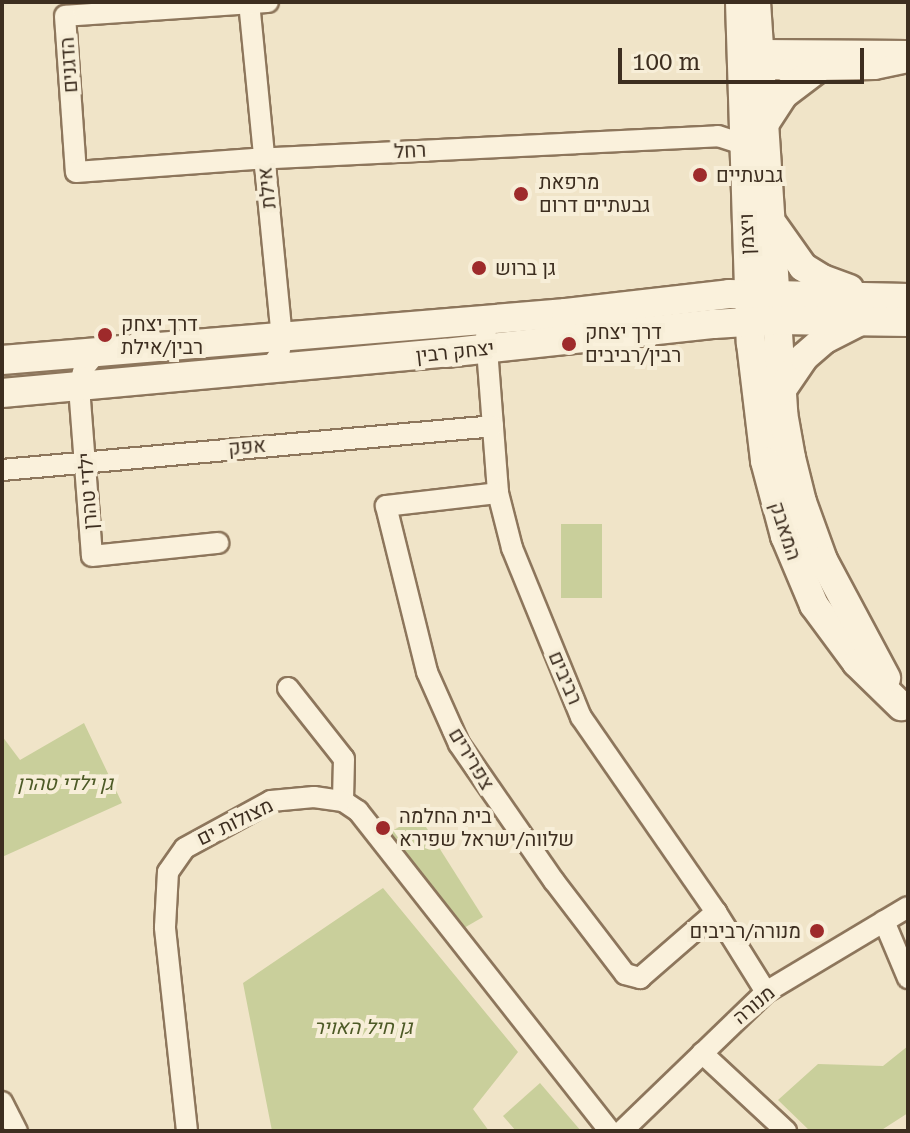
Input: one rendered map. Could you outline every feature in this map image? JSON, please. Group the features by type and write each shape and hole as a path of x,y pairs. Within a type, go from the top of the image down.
{"main road":[{"name":"ויצמן","path":"740,2 765,123 773,225 763,307"},
{"name":"ויצמן","path":"756,2 754,59 743,144 763,307"},
{"path":"765,123 784,94 816,70"},
{"path":"773,225 789,250 810,273 838,286 872,308 814,347 796,366 781,391"},
{"name":"יצחק רבין","path":"2,360 475,321 763,307 872,308 908,298"},
{"name":"יצחק רבין","path":"2,393 489,349 763,307"},
{"name":"המאבק","path":"763,307 798,487 818,545 904,712"},
{"name":"המאבק","path":"763,307 754,391 765,461 798,570 832,633 904,712"},
{"name":"יצחק רבין","path":"872,308 908,322"}],"street":[{"name":"אילת","path":"256,3 264,158 282,338 279,355 269,370"},
{"name":"הדגנים","path":"76,172 65,16 256,3"},
{"path":"754,59 908,51"},
{"path":"754,59 816,70 875,69 908,62"},
{"name":"רחל","path":"76,172 264,158 718,136 743,144"},
{"name":"רביבים","path":"475,321 484,333 489,349 498,493 512,548 581,717 716,912 766,992"},
{"path":"79,387 84,368 96,353"},
{"name":"ילדי טהרן","path":"79,387 92,556 218,543"},
{"name":"אפק","path":"2,470 493,426"},
{"name":"צפרירים","path":"498,493 386,506 427,672 459,744 554,881 625,974 640,978 716,912"},
{"path":"288,688 344,759 343,801 358,811 610,1131"},
{"name":"מצולות ים","path":"187,1131 165,927 168,872 185,848 271,801 314,797 343,801"},
{"name":"מנורה","path":"622,1131 766,992 908,907"},
{"path":"884,921 908,978"},
{"path":"702,1053 786,1131"},
{"path":"2,1102 17,1131"}],"green space":[{"path":"561,524 602,524 602,598 561,598"},
{"name":"גן ילדי טהרן","path":"84,723 122,803 2,857 2,736 20,760"},
{"path":"419,816 483,917 457,932 381,837"},
{"name":"גן חיל האויר","path":"383,888 518,1052 473,1109 489,1131 272,1131 243,983"},
{"path":"908,1046 908,1113 880,1131 810,1131 778,1100 818,1064 883,1066"},
{"path":"540,1083 581,1131 516,1131 503,1116"}],"place":[{"name":"גבעתיים","path":"700,175"},
{"name":"מרפאת גבעתיים דרום","path":"521,194"},
{"name":"גן ברוש","path":"479,268"},
{"name":"דרך יצחק רבין/אילת","path":"105,335"},
{"name":"דרך יצחק רבין/רביבים","path":"569,344"},
{"name":"בית החלמה שלווה/ישראל שפירא","path":"383,828"},
{"name":"מנורה/רביבים","path":"817,931"}]}
